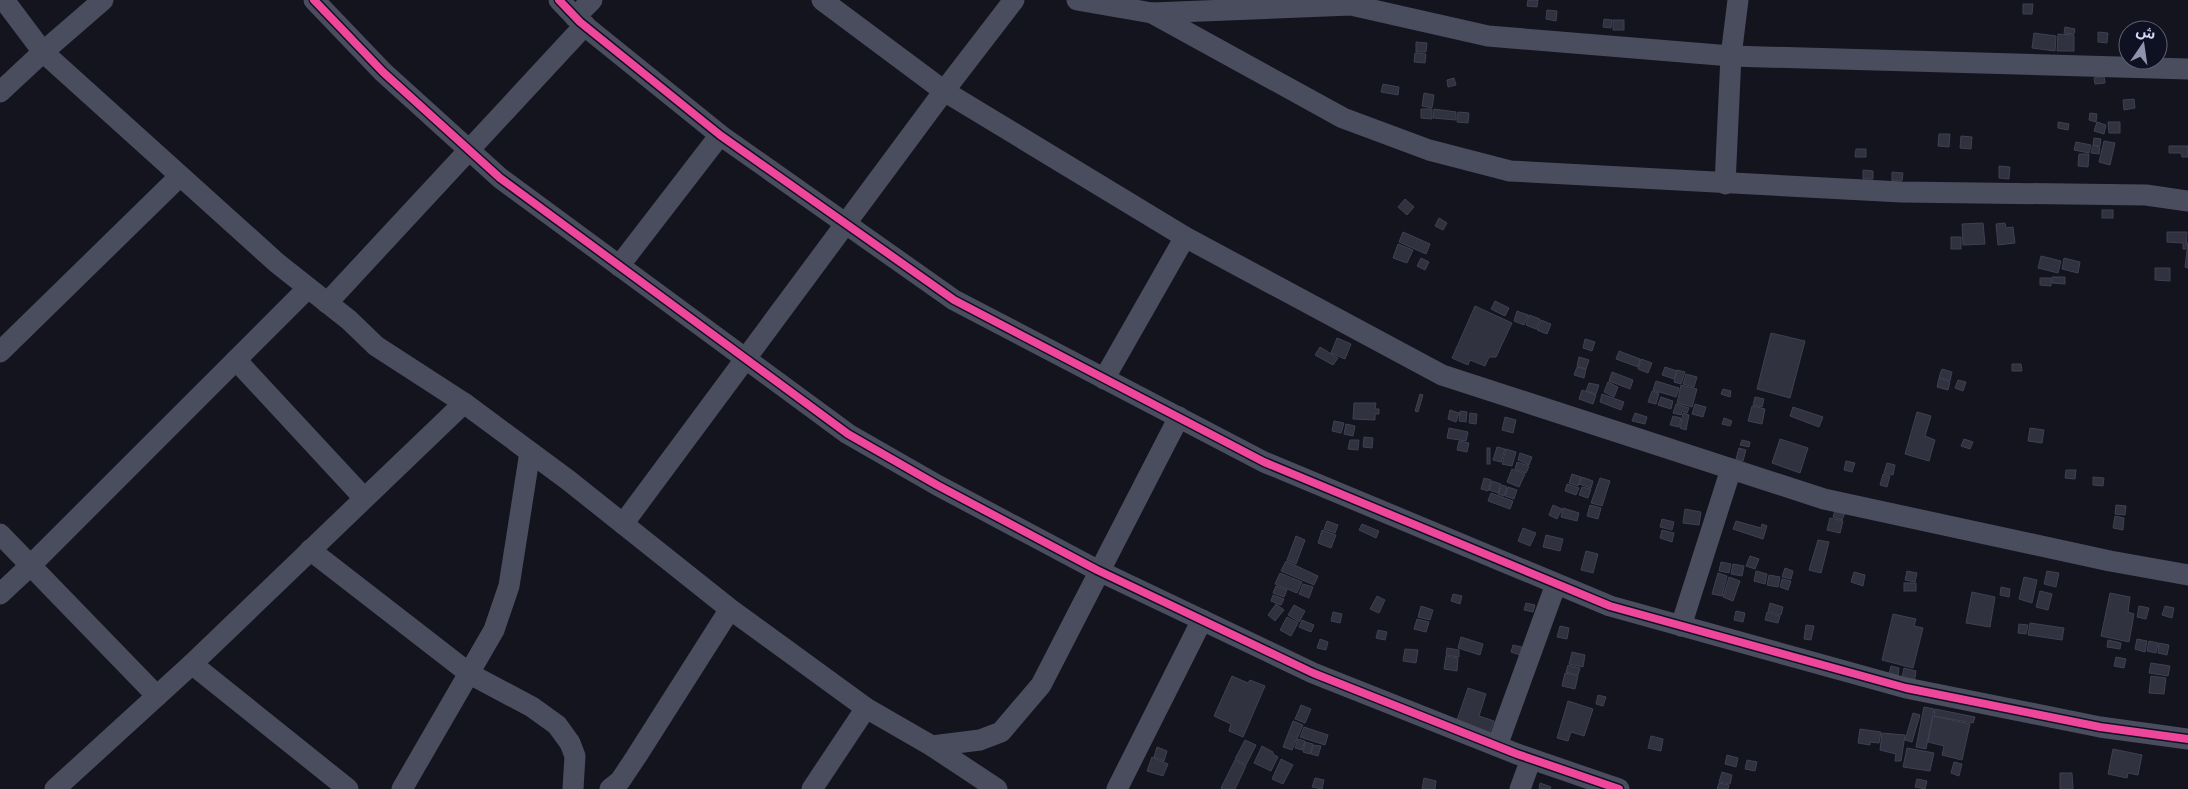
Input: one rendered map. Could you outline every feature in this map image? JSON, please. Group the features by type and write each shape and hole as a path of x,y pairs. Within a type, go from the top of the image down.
{"street":[{"path":"4,0 43,52 276,263 327,303 376,346 464,403 623,524 730,609 866,708 932,746 996,789"},
{"path":"0,92 103,0"},
{"path":"314,0 384,72 500,178 848,434 936,485 1100,571 1313,673 1531,759 1619,789"},
{"path":"559,0 580,21 720,135 954,300 1264,462 1610,606 1906,688 2100,726 2188,739"},
{"path":"327,303 469,150 580,21 592,0"},
{"path":"822,0 944,90 1185,237 1442,375 1824,499 2110,561 2188,575"},
{"path":"623,524 944,90 1014,0"},
{"path":"1077,0 1152,13 1351,5 1488,36 1731,56 2188,69"},
{"path":"1725,184 1731,56 1738,0"},
{"path":"1152,13 1343,118 1429,150 1510,171 1901,192 2146,195 2188,200"},
{"path":"619,266 720,135"},
{"path":"0,352 180,176"},
{"path":"1104,379 1185,237"},
{"path":"0,594 308,288"},
{"path":"236,360 364,498"},
{"path":"56,789 192,664 464,403"},
{"path":"932,746 980,740 1002,732 1041,685 1179,418"},
{"path":"402,789 494,630 509,586 530,452"},
{"path":"1681,626 1731,469"},
{"path":"0,534 157,696"},
{"path":"310,550 470,674 532,707 557,725 570,744 575,756 572,789"},
{"path":"1497,746 1556,584"},
{"path":"610,789 620,781 636,757 730,609"},
{"path":"1117,789 1202,620"},
{"path":"192,664 348,789"},
{"path":"812,789 866,708"},
{"path":"1520,789 1531,759"}],"building":[{"path":"1528,0 1538,0 1537,7 1527,6"},
{"path":"2023,4 2033,4 2032,14 2023,14"},
{"path":"1547,10 1557,11 1556,21 1546,19"},
{"path":"1604,19 1612,20 1611,28 1603,27"},
{"path":"1613,20 1624,20 1624,30 1613,30"},
{"path":"2065,27 2075,29 2074,34 2064,33"},
{"path":"2098,32 2108,33 2107,43 2098,42"},
{"path":"2034,33 2056,36 2055,51 2032,48"},
{"path":"2058,34 2074,35 2074,51 2057,51"},
{"path":"1416,42 1427,43 1426,52 1416,52"},
{"path":"1415,53 1426,54 1425,63 1414,62"},
{"path":"2104,76 2105,83 2095,84 2094,78"},
{"path":"1454,78 1456,85 1448,87 1447,80"},
{"path":"1383,84 1399,87 1398,95 1381,92"},
{"path":"1424,93 1434,95 1432,108 1422,106"},
{"path":"2134,99 2135,108 2124,110 2123,100"},
{"path":"1421,109 1432,109 1432,119 1421,118"},
{"path":"1434,109 1456,112 1456,120 1433,118"},
{"path":"1458,112 1469,113 1468,123 1457,122"},
{"path":"2090,113 2097,114 2096,122 2089,120"},
{"path":"2058,122 2069,124 2068,130 2058,128"},
{"path":"2097,122 2106,125 2104,134 2094,131"},
{"path":"2108,122 2120,122 2120,133 2109,133"},
{"path":"1939,134 1950,134 1949,147 1938,146"},
{"path":"1961,136 1972,137 1971,149 1960,148"},
{"path":"2094,138 2101,139 2100,146 2093,145"},
{"path":"2104,141 2115,143 2110,165 2099,162"},
{"path":"2076,142 2091,145 2089,153 2074,150"},
{"path":"2093,145 2100,147 2099,154 2091,153"},
{"path":"2169,146 2188,146 2188,157 2182,157 2181,153 2169,153"},
{"path":"1856,149 1866,149 1866,157 1855,157"},
{"path":"2079,154 2089,154 2088,167 2078,166"},
{"path":"1999,166 2010,167 2009,179 1999,178"},
{"path":"1863,170 1873,171 1873,179 1863,179"},
{"path":"1892,172 1903,173 1902,181 1892,181"},
{"path":"1405,199 1414,207 1407,215 1398,207"},
{"path":"2102,210 2113,210 2113,218 2102,218"},
{"path":"1439,218 1447,223 1443,230 1435,226"},
{"path":"1983,223 1985,244 1963,245 1962,224"},
{"path":"2005,223 2006,228 2013,227 2015,243 1998,245 1996,224"},
{"path":"1403,232 1430,244 1426,254 1399,242"},
{"path":"2167,232 2187,232 2186,249 2183,249 2183,243 2167,242"},
{"path":"1951,237 1961,237 1961,249 1951,249"},
{"path":"2188,242 2188,268 2185,267"},
{"path":"1398,244 1413,250 1407,263 1393,258"},
{"path":"2041,256 2061,261 2058,273 2038,268"},
{"path":"1421,258 1429,262 1425,270 1417,266"},
{"path":"2064,258 2080,262 2078,273 2062,269"},
{"path":"2155,268 2170,268 2170,281 2155,280"},
{"path":"2052,277 2065,277 2065,284 2052,283"},
{"path":"2040,278 2051,278 2051,286 2040,285"},
{"path":"1495,301 1509,308 1505,316 1491,309"},
{"path":"1475,306 1512,323 1496,357 1489,357 1485,366 1470,360 1468,365 1452,358"},
{"path":"1517,311 1528,315 1524,325 1514,321"},
{"path":"1529,315 1540,319 1536,329 1526,325"},
{"path":"1541,320 1551,324 1547,334 1537,330"},
{"path":"1771,333 1805,341 1790,398 1757,389"},
{"path":"1337,338 1351,344 1345,359 1331,353"},
{"path":"1585,339 1595,342 1592,351 1583,348"},
{"path":"1320,347 1338,358 1333,365 1315,355"},
{"path":"1619,351 1640,359 1638,367 1616,359"},
{"path":"1579,357 1589,360 1586,369 1577,366"},
{"path":"1641,359 1652,363 1648,373 1638,369"},
{"path":"2012,364 2021,364 2022,371 2012,371"},
{"path":"1577,367 1586,369 1584,378 1574,375"},
{"path":"1665,367 1677,371 1674,379 1662,375"},
{"path":"1942,369 1952,372 1950,381 1939,377"},
{"path":"1677,370 1685,372 1681,384 1674,382"},
{"path":"1612,372 1633,380 1630,389 1609,381"},
{"path":"1686,374 1697,377 1694,387 1683,384"},
{"path":"1939,378 1950,382 1948,390 1937,387"},
{"path":"1958,380 1966,382 1963,391 1955,388"},
{"path":"1656,381 1679,388 1676,397 1653,390"},
{"path":"1608,382 1618,387 1614,397 1604,392"},
{"path":"1589,383 1599,385 1596,394 1586,391"},
{"path":"1681,385 1697,389 1692,407 1677,403"},
{"path":"1723,389 1731,391 1730,397 1721,394"},
{"path":"1582,390 1596,395 1593,404 1579,399"},
{"path":"1652,391 1659,393 1656,404 1648,402"},
{"path":"1420,394 1423,395 1418,412 1415,411"},
{"path":"1602,394 1624,402 1621,410 1600,402"},
{"path":"1661,397 1673,401 1671,409 1658,405"},
{"path":"1755,397 1764,399 1762,407 1753,405"},
{"path":"1354,403 1376,403 1375,409 1379,409 1379,414 1375,414 1375,420 1353,419"},
{"path":"1676,404 1689,408 1687,413 1682,411 1681,415 1673,413"},
{"path":"1695,404 1706,407 1703,417 1692,414"},
{"path":"1752,406 1765,409 1762,424 1748,421"},
{"path":"1793,407 1823,417 1819,427 1790,416"},
{"path":"1450,410 1459,413 1456,422 1448,419"},
{"path":"1460,411 1467,412 1466,422 1459,421"},
{"path":"1917,412 1931,416 1925,436 1935,440 1929,461 1905,454"},
{"path":"1470,413 1477,414 1476,424 1469,423"},
{"path":"1635,413 1647,417 1645,424 1632,421"},
{"path":"1683,413 1689,415 1686,430 1680,428"},
{"path":"1673,416 1681,418 1679,427 1670,425"},
{"path":"1505,417 1516,420 1513,433 1502,430"},
{"path":"1724,418 1732,421 1730,426 1722,424"},
{"path":"1334,421 1344,423 1341,433 1332,431"},
{"path":"1346,424 1355,426 1353,436 1344,434"},
{"path":"1449,428 1468,432 1466,441 1447,438"},
{"path":"2030,428 2044,430 2042,443 2028,441"},
{"path":"1364,437 1373,438 1372,448 1363,447"},
{"path":"1780,439 1808,448 1800,473 1772,463"},
{"path":"1964,439 1973,442 1970,449 1961,446"},
{"path":"1350,440 1359,440 1358,450 1348,449"},
{"path":"1742,440 1750,442 1749,447 1740,445"},
{"path":"1459,441 1469,443 1467,452 1457,450"},
{"path":"1497,447 1505,449 1501,462 1493,460"},
{"path":"1487,448 1490,448 1490,464 1487,464"},
{"path":"1739,448 1746,450 1743,461 1736,459"},
{"path":"1506,449 1516,452 1512,466 1502,464"},
{"path":"1520,453 1532,457 1529,465 1518,460"},
{"path":"1846,461 1855,463 1852,472 1844,470"},
{"path":"1517,462 1529,466 1526,473 1515,469"},
{"path":"1887,463 1895,465 1893,475 1884,473"},
{"path":"1512,469 1525,474 1519,487 1507,482"},
{"path":"2066,470 2076,470 2075,479 2065,478"},
{"path":"1572,474 1581,477 1578,486 1569,483"},
{"path":"1883,474 1890,476 1887,487 1880,485"},
{"path":"1582,477 1593,481 1591,488 1579,484"},
{"path":"2093,477 2104,478 2103,486 2093,485"},
{"path":"1484,478 1491,480 1488,491 1481,489"},
{"path":"1600,478 1610,481 1602,506 1591,503"},
{"path":"1492,481 1501,484 1498,493 1489,490"},
{"path":"1567,484 1579,488 1576,495 1565,491"},
{"path":"1502,485 1507,487 1504,496 1498,494"},
{"path":"1508,487 1517,490 1514,499 1505,496"},
{"path":"1582,487 1591,489 1588,498 1579,495"},
{"path":"1491,493 1513,501 1510,509 1488,501"},
{"path":"1553,505 1562,509 1557,519 1549,515"},
{"path":"1590,505 1601,508 1598,519 1587,516"},
{"path":"2116,505 2126,506 2125,515 2115,514"},
{"path":"1836,507 1846,510 1842,520 1833,517"},
{"path":"1563,508 1579,513 1577,521 1561,517"},
{"path":"1685,509 1701,512 1699,525 1683,523"},
{"path":"2115,516 2124,518 2123,530 2113,528"},
{"path":"1830,518 1843,521 1840,533 1827,530"},
{"path":"1662,519 1674,522 1672,530 1660,527"},
{"path":"1327,521 1338,525 1335,533 1324,529"},
{"path":"1736,521 1761,528 1762,524 1767,526 1763,539 1733,529"},
{"path":"1362,524 1379,531 1376,538 1359,530"},
{"path":"1523,528 1536,533 1530,546 1518,541"},
{"path":"1322,530 1336,535 1331,548 1318,543"},
{"path":"1662,530 1674,533 1672,542 1660,538"},
{"path":"1546,535 1563,539 1560,551 1543,547"},
{"path":"1296,536 1305,540 1296,564 1287,560"},
{"path":"1818,540 1829,542 1821,573 1809,570"},
{"path":"1586,551 1598,554 1593,573 1581,570"},
{"path":"1750,556 1759,559 1755,569 1746,566"},
{"path":"1286,561 1318,576 1314,585 1281,571"},
{"path":"1721,562 1731,564 1729,573 1719,571"},
{"path":"1733,564 1744,566 1742,576 1731,574"},
{"path":"1785,568 1793,571 1791,579 1782,577"},
{"path":"1756,571 1767,574 1765,584 1754,581"},
{"path":"1907,571 1917,573 1915,582 1905,580"},
{"path":"2047,571 2059,573 2056,587 2044,584"},
{"path":"1854,572 1865,575 1863,586 1851,582"},
{"path":"1280,573 1302,582 1297,593 1275,584"},
{"path":"1718,573 1727,576 1722,596 1712,594"},
{"path":"1769,575 1780,577 1778,587 1767,585"},
{"path":"1729,577 1740,581 1733,601 1723,597"},
{"path":"2024,577 2037,580 2032,603 2019,599"},
{"path":"1782,579 1791,581 1788,590 1780,587"},
{"path":"1904,583 1916,583 1916,591 1904,591"},
{"path":"1303,584 1313,587 1309,598 1299,594"},
{"path":"1276,586 1287,590 1284,597 1273,593"},
{"path":"2001,587 2010,589 2009,597 2000,595"},
{"path":"2040,591 2052,594 2048,610 2036,607"},
{"path":"1972,592 1995,597 1990,627 1966,623"},
{"path":"2110,593 2130,597 2128,612 2134,614 2129,642 2101,636"},
{"path":"1453,594 1462,596 1460,604 1451,601"},
{"path":"1273,595 1284,599 1281,605 1271,601"},
{"path":"1377,596 1385,600 1379,613 1370,609"},
{"path":"1526,603 1535,605 1533,612 1524,610"},
{"path":"1770,603 1783,607 1781,615 1768,611"},
{"path":"1276,604 1284,610 1275,621 1268,615"},
{"path":"1294,605 1305,611 1299,622 1288,615"},
{"path":"1421,606 1433,610 1430,620 1418,617"},
{"path":"2139,606 2149,608 2146,619 2137,617"},
{"path":"2165,606 2174,608 2172,618 2162,615"},
{"path":"1736,611 1745,613 1743,622 1734,620"},
{"path":"1333,612 1342,614 1340,623 1331,621"},
{"path":"1767,612 1780,616 1778,623 1765,620"},
{"path":"1893,614 1916,619 1914,626 1923,628 1913,668 1882,660"},
{"path":"1287,617 1298,623 1291,636 1280,630"},
{"path":"1417,619 1429,622 1426,632 1414,629"},
{"path":"1302,620 1314,625 1311,632 1299,627"},
{"path":"2030,623 2064,628 2062,640 2028,635"},
{"path":"2019,624 2028,625 2026,634 2018,633"},
{"path":"1806,625 1814,626 1811,640 1804,639"},
{"path":"1560,626 1569,628 1567,639 1557,637"},
{"path":"1378,630 1387,632 1385,640 1376,638"},
{"path":"1461,637 1483,644 1480,655 1458,648"},
{"path":"1320,639 1328,642 1326,650 1317,648"},
{"path":"2137,639 2147,641 2145,652 2135,649"},
{"path":"2108,640 2121,643 2120,649 2107,647"},
{"path":"2149,641 2158,643 2156,653 2147,651"},
{"path":"2159,643 2169,645 2167,655 2158,653"},
{"path":"1513,645 1522,647 1520,655 1511,652"},
{"path":"1447,648 1459,650 1459,657 1446,655"},
{"path":"1405,649 1418,650 1416,663 1403,661"},
{"path":"1572,652 1585,655 1583,667 1569,664"},
{"path":"1446,656 1458,658 1457,671 1444,669"},
{"path":"2116,657 2126,659 2124,668 2114,666"},
{"path":"2151,663 2170,666 2168,676 2149,673"},
{"path":"1568,665 1580,668 1578,675 1566,672"},
{"path":"1891,666 1899,668 1898,676 1889,674"},
{"path":"1904,668 1916,671 1914,684 1901,681"},
{"path":"1565,673 1578,676 1575,689 1562,686"},
{"path":"1232,676 1248,683 1250,680 1265,686 1243,737 1229,731 1231,724 1214,716"},
{"path":"2151,676 2166,678 2164,694 2149,693"},
{"path":"1468,688 1486,694 1479,716 1494,721 1489,734 1456,723"},
{"path":"1598,695 1606,697 1603,706 1596,704"},
{"path":"1568,701 1593,709 1584,736 1571,732 1568,741 1557,738"},
{"path":"1301,705 1311,709 1305,723 1295,719"},
{"path":"1924,707 1934,709 1926,749 1916,747"},
{"path":"1935,709 1975,717 1973,723 1934,716"},
{"path":"1913,713 1920,715 1912,742 1905,740"},
{"path":"1933,716 1970,724 1962,760 1942,755 1944,746 1928,742"},
{"path":"1293,721 1303,725 1292,750 1283,747"},
{"path":"1304,727 1328,735 1325,745 1300,737"},
{"path":"1860,729 1881,732 1879,743 1870,742 1870,745 1858,743"},
{"path":"1882,733 1905,735 1901,761 1895,761 1896,754 1880,750"},
{"path":"1651,736 1663,739 1661,751 1648,748"},
{"path":"1298,739 1305,741 1302,750 1295,748"},
{"path":"1245,740 1256,745 1246,765 1235,759"},
{"path":"1305,742 1313,744 1310,754 1303,752"},
{"path":"1313,745 1321,746 1318,756 1311,754"},
{"path":"1262,746 1278,757 1271,771 1254,763"},
{"path":"1157,747 1167,751 1164,761 1154,757"},
{"path":"1907,748 1934,753 1930,771 1903,767"},
{"path":"2113,749 2142,755 2138,775 2128,773 2127,778 2108,774"},
{"path":"1727,755 1738,758 1736,767 1725,764"},
{"path":"1152,757 1168,764 1163,776 1147,771"},
{"path":"1281,759 1293,765 1283,784 1272,779"},
{"path":"1235,760 1246,766 1235,789 1223,789 1221,788"},
{"path":"1747,760 1757,762 1755,771 1745,769"},
{"path":"1954,762 1962,764 1959,776 1951,773"},
{"path":"1722,772 1732,775 1730,784 1719,782"},
{"path":"2060,773 2072,773 2073,789 2060,789"},
{"path":"1315,778 1324,780 1322,789 1312,787"},
{"path":"1424,778 1436,781 1435,789 1422,789"},
{"path":"1917,779 1927,781 1925,789 1915,787"},
{"path":"1540,783 1551,787 1550,789 1539,789"},
{"path":"1719,783 1729,785 1728,789 1717,789"}],"cycle path":[{"path":"314,0 383,72 500,178 848,434 937,485 1097,570 1313,673 1517,754 1619,789"},
{"path":"559,0 580,22 720,135 954,300 1264,462 1610,606 1906,688 2100,727 2188,739"}]}
